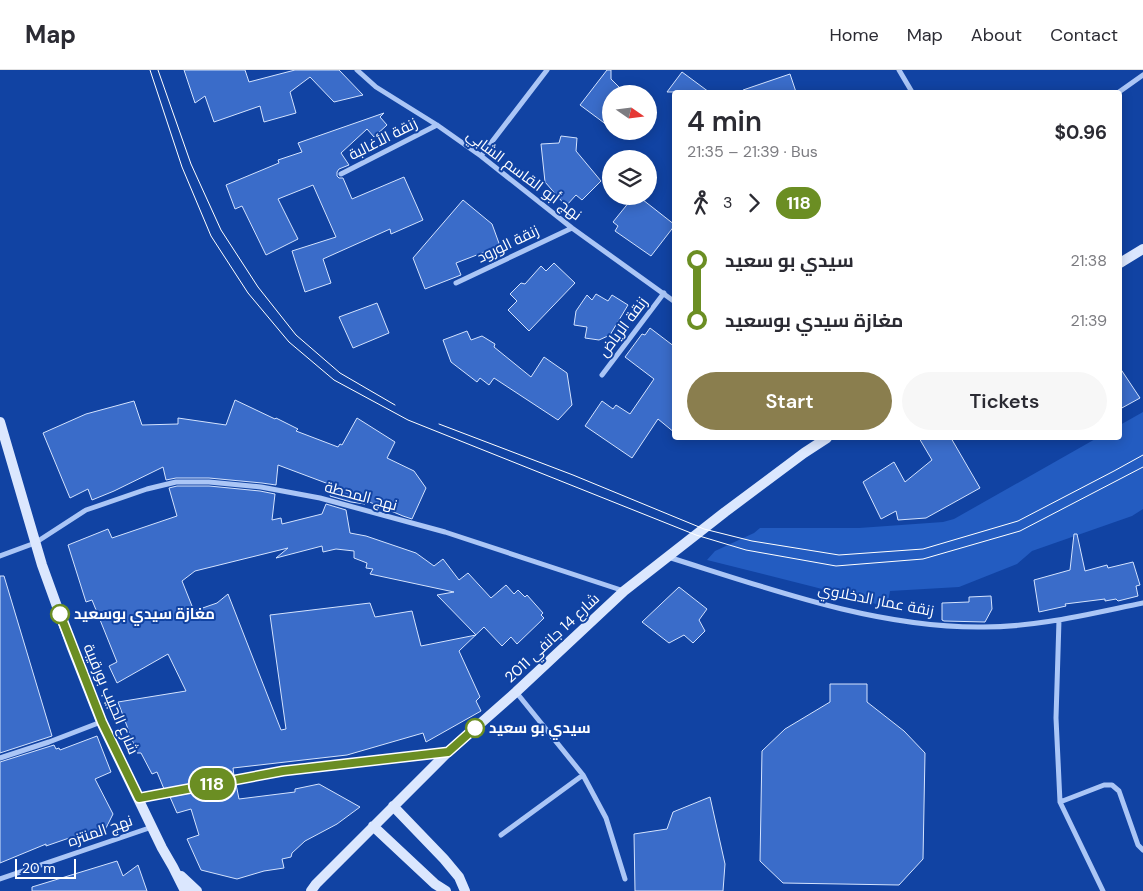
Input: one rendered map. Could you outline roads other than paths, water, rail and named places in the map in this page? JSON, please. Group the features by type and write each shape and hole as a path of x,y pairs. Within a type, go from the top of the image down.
{"main road":[{"path":"1122,262 1143,249"},
{"name":"شارع الحبيب بورقيبة","path":"0,422 42,565 72,648 102,722 184,891"},
{"name":"شارع 14 جانفي 2011","path":"306,891 314,887 448,752 516,692 624,591 725,512 824,440"},
{"path":"393,806 444,859 459,877 465,891"},
{"path":"374,826 435,884 446,891"},
{"name":"شارع الحبيب بورقيبة","path":"173,868 197,891"}],"street":[{"name":"نهج أبو القاسم الشابي","path":"357,70 376,87 481,156 572,228 672,300"},
{"path":"481,156 547,70"},
{"path":"899,70 911,90"},
{"path":"1122,90 1143,75"},
{"name":"زنقة الأغالبة","path":"341,174 436,125"},
{"name":"زنقة الورود","path":"456,283 572,228"},
{"name":"زنقة الرياض","path":"602,375 664,293"},
{"name":"نهج المحطة","path":"0,556 35,543 86,510 147,489 176,482 209,482 261,487 309,495 445,532 624,591"},
{"name":"زنقة عمار الدخلاوي","path":"668,557 788,594 862,613 923,624 978,627 1059,620 1143,603"},
{"path":"1059,620 1056,718 1060,802 1103,891"},
{"path":"516,692 583,774 606,818 625,879"},
{"path":"0,758 102,722"},
{"path":"139,798 283,771 448,752"},
{"path":"501,835 583,774"},
{"path":"1060,802 1104,785 1112,785 1119,791 1143,850"},
{"name":"نهج المنتزه","path":"0,878 152,826"}],"tram line":[{"path":"150,70 182,167 211,236 248,293 289,342 334,380 408,420 696,535 746,550 836,566 923,559 1020,531 1143,467"},
{"path":"158,70 191,164 221,230 258,287 296,335 340,373 395,405"},
{"path":"439,424 573,475 704,529 752,541 839,555 923,549 1018,521 1143,455"}],"place":[{"name":"مغازة سيدي بوسعيد","path":"60,614"},
{"name":"سيدي بو سعيد","path":"475,728"}]}
